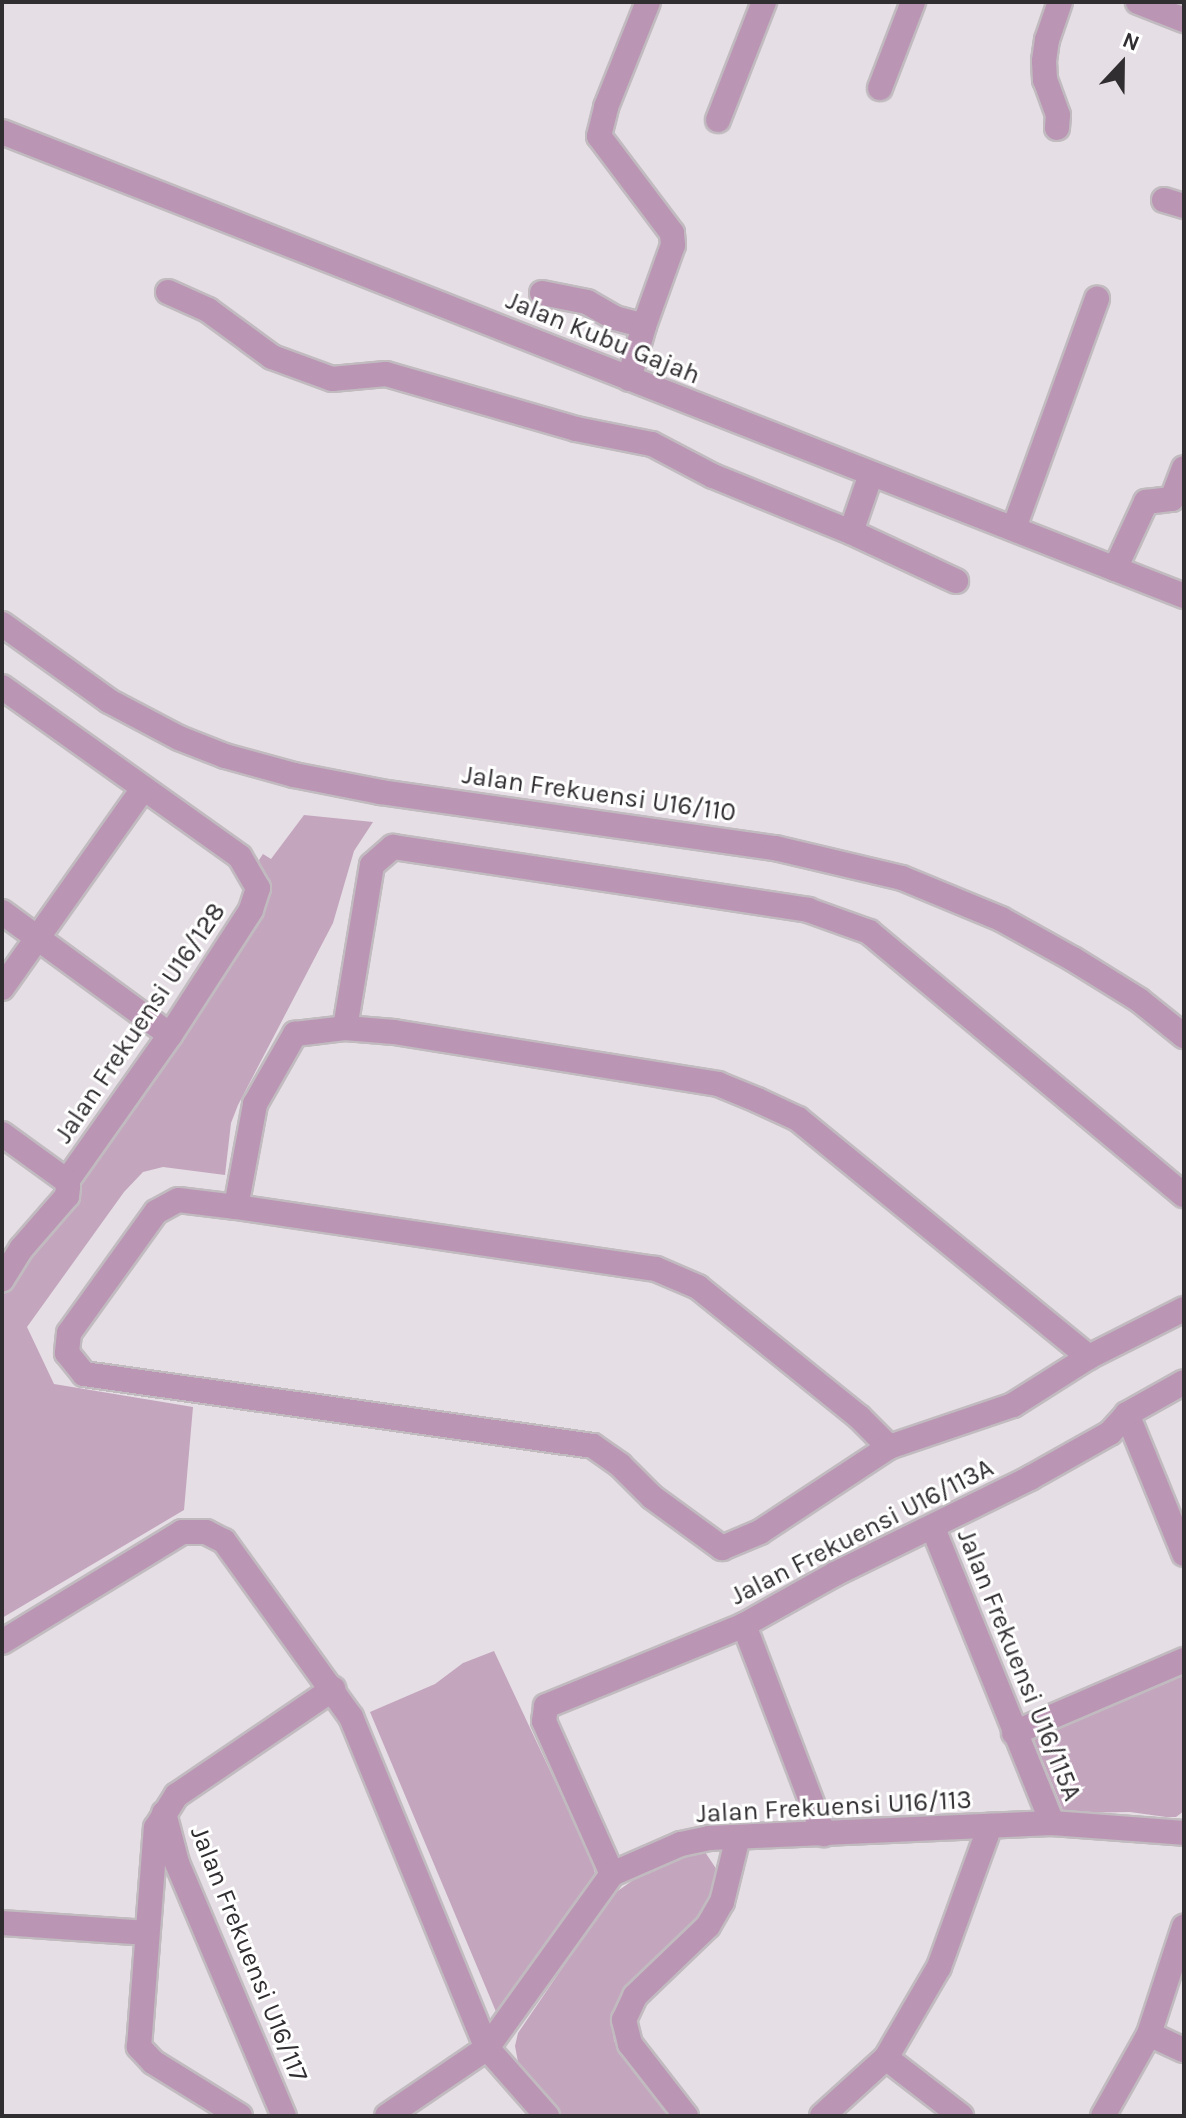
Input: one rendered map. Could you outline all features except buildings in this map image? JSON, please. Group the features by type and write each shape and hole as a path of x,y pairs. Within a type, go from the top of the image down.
{"street":[{"path":"629,379 673,245 672,233 599,136 606,107 648,2"},
{"path":"718,120 764,2"},
{"path":"880,88 913,2"},
{"path":"1057,128 1058,115 1045,80 1044,61 1047,40 1060,2"},
{"path":"1138,2 1184,20"},
{"name":"Jalan Kubu Gajah","path":"2,132 1184,596"},
{"path":"168,292 208,310 272,357 332,379 386,374 576,429 652,444 713,476 851,532 956,581"},
{"path":"542,293 587,302 615,318 644,326"},
{"path":"1014,528 1097,299"},
{"path":"1115,569 1146,502 1172,499 1184,468"},
{"path":"851,532 871,474"},
{"name":"Jalan Frekuensi U16/110","path":"2,624 109,701 179,738 225,756 294,775 381,792 775,848 902,878 1001,919 1073,959 1139,1000 1184,1036"},
{"name":"Jalan Frekuensi U16/128","path":"2,1280 21,1249 67,1196 67,1181 170,1035 251,910 258,888 240,857 6,697"},
{"path":"2,988 142,790"},
{"path":"345,1028 372,865 393,847 808,910 869,932 1184,1195"},
{"path":"2,912 170,1035"},
{"path":"236,1207 255,1104 295,1034 345,1028 394,1032 718,1084 798,1119 1089,1357"},
{"name":"Jalan Frekuensi U16/128","path":"2,1134 67,1181"},
{"path":"889,1447 859,1417 698,1287 656,1269 236,1207 178,1200 156,1212 69,1333 67,1353 84,1374 593,1446 620,1465 652,1497 722,1548 760,1532 889,1447 1013,1405 1089,1357 1184,1309"},
{"name":"Jalan Frekuensi U16/113A","path":"612,1874 544,1721 544,1711 550,1703 744,1625 835,1574 933,1528 1110,1433 1127,1414 1184,1382"},
{"path":"1127,1414 1184,1554"},
{"name":"Jalan Frekuensi U16/115A","path":"933,1528 1052,1823"},
{"path":"2,1642 182,1532 206,1532 224,1541 351,1717 487,2048 547,2116"},
{"path":"744,1625 824,1834"},
{"path":"1014,1733 1184,1660"},
{"name":"Jalan Frekuensi U16/117","path":"240,2116 153,2062 139,2047 156,1828 177,1795 333,1689"},
{"name":"Jalan Frekuensi U16/117","path":"164,1813 177,1863 284,2116"},
{"name":"Jalan Frekuensi U16/113","path":"612,1874 681,1844 738,1837 1052,1823 1184,1833"},
{"path":"822,2116 886,2058 939,1967 990,1826"},
{"path":"686,2116 630,2044 624,2020 635,1996 708,1926 722,1902 738,1837"},
{"path":"387,2116 487,2048 612,1874"},
{"path":"2,1923 147,1933"},
{"path":"1103,2116 1149,2034 1184,1927"},
{"path":"1149,2034 1184,2050"},
{"path":"886,2058 961,2116"}],"shaded area":[{"path":"304,815 373,822 354,851 333,923 238,1105 231,1123 225,1175 163,1167 143,1172 124,1192 27,1327 54,1384 193,1407 184,1510 2,1618 2,1277 264,913 268,898 259,860 263,854 271,859"},
{"path":"494,1651 590,1856 595,1873 518,1995 497,2014 370,1712 435,1684 463,1663"},
{"path":"1184,1670 1184,1811 1176,1817 1130,1812 1064,1813 1034,1740 1037,1734"},
{"path":"697,1850 705,1852 719,1873 697,1921 621,1995 615,2006 614,2041 673,2116 560,2116 519,2067 515,2046 518,2033 612,1895 646,1871"}]}
